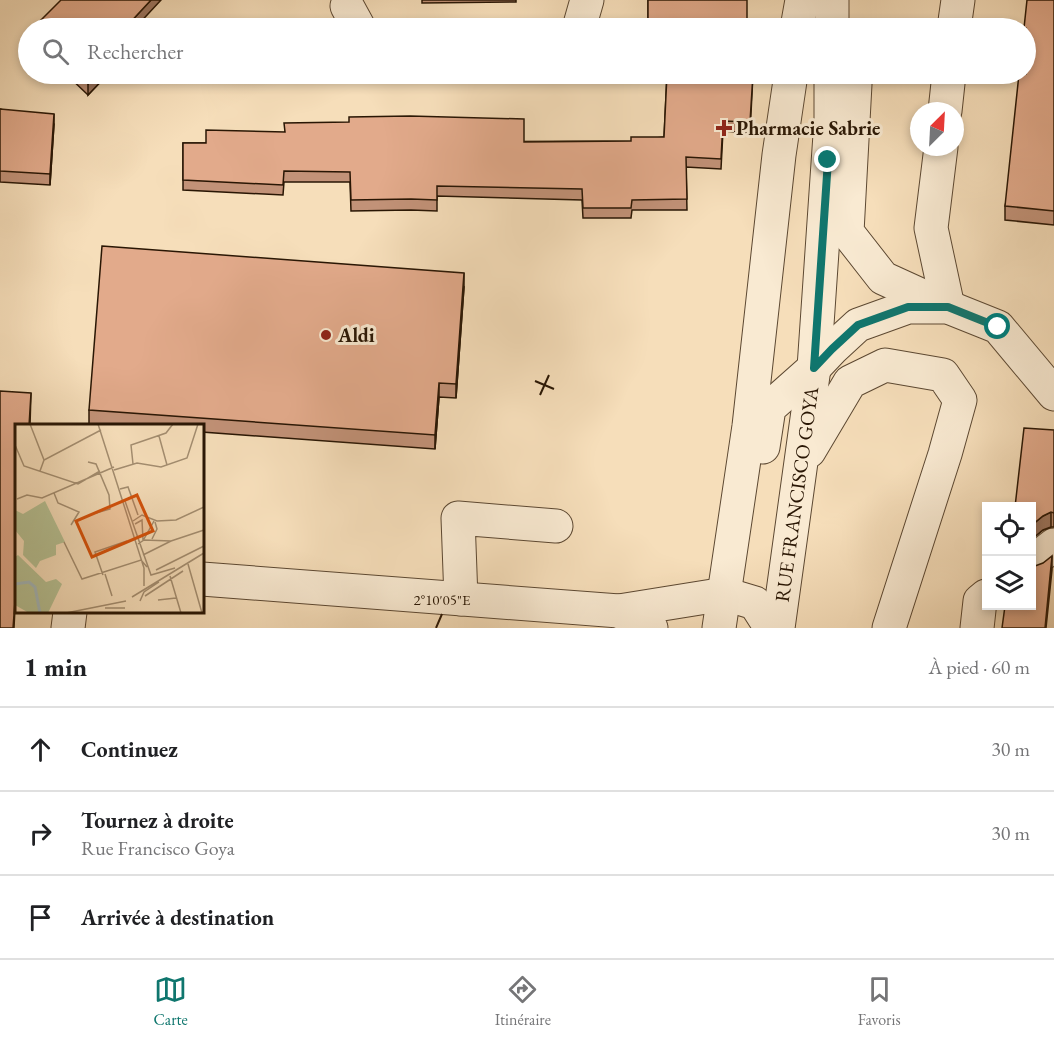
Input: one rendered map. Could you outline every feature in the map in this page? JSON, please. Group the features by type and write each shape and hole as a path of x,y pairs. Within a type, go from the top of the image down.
{"street":[{"path":"582,18 587,0"},
{"path":"955,18 958,0"},
{"path":"719,628 749,426 779,155 790,84"},
{"name":"RUE FRANCISCO GOYA","path":"778,628 814,368 830,130 831,84"},
{"path":"855,84 847,232 883,278 998,327 1054,394"},
{"path":"946,102 948,84"},
{"path":"940,156 931,228 948,307"},
{"path":"738,507 760,474 770,408 858,325 908,307 948,307"},
{"path":"801,466 850,382 885,365 943,375 960,400 889,628"},
{"path":"461,599 458,518 556,526"},
{"path":"1036,559 1054,545"},
{"name":"RUE FRANCISCO GOYA","path":"204,579 619,611 725,594 755,603 771,628"},
{"path":"977,628 982,600"},
{"name":"RUE FRANCISCO GOYA","path":"619,611 651,628"},
{"path":"68,628 70,613"}],"building":[{"path":"61,0 151,0 134,18 43,18"},
{"path":"648,0 747,0 747,18 648,18"},
{"path":"1027,0 1054,0 1054,211 1005,206 1018,84 1036,84 1036,18 1025,18"},
{"path":"667,84 752,84 750,122 723,121 721,159 686,157 687,199 632,200 631,208 583,208 582,189 437,186 437,200 351,200 350,172 284,171 283,185 183,180 183,143 206,143 206,130 285,132 284,123 349,122 349,117 524,119 524,142 631,141 631,137 664,137"},
{"path":"0,109 54,114 50,174 0,171"},
{"path":"102,246 464,273 456,384 439,383 435,435 89,410"},
{"path":"0,391 31,393 29,424 15,424 13,628 0,628"},
{"path":"1024,428 1054,430 1054,513 1051,512 1036,522 1036,502 1016,502"},
{"path":"1052,556 1045,628 1002,628 1004,610 1036,610 1036,566"}],"place":[{"name":"Pharmacie Sabrie","path":"724,128"},
{"name":"Aldi","path":"326,335"}],"route":[{"path":"828,160 814,368 858,325 908,307 948,307 998,327"}]}
